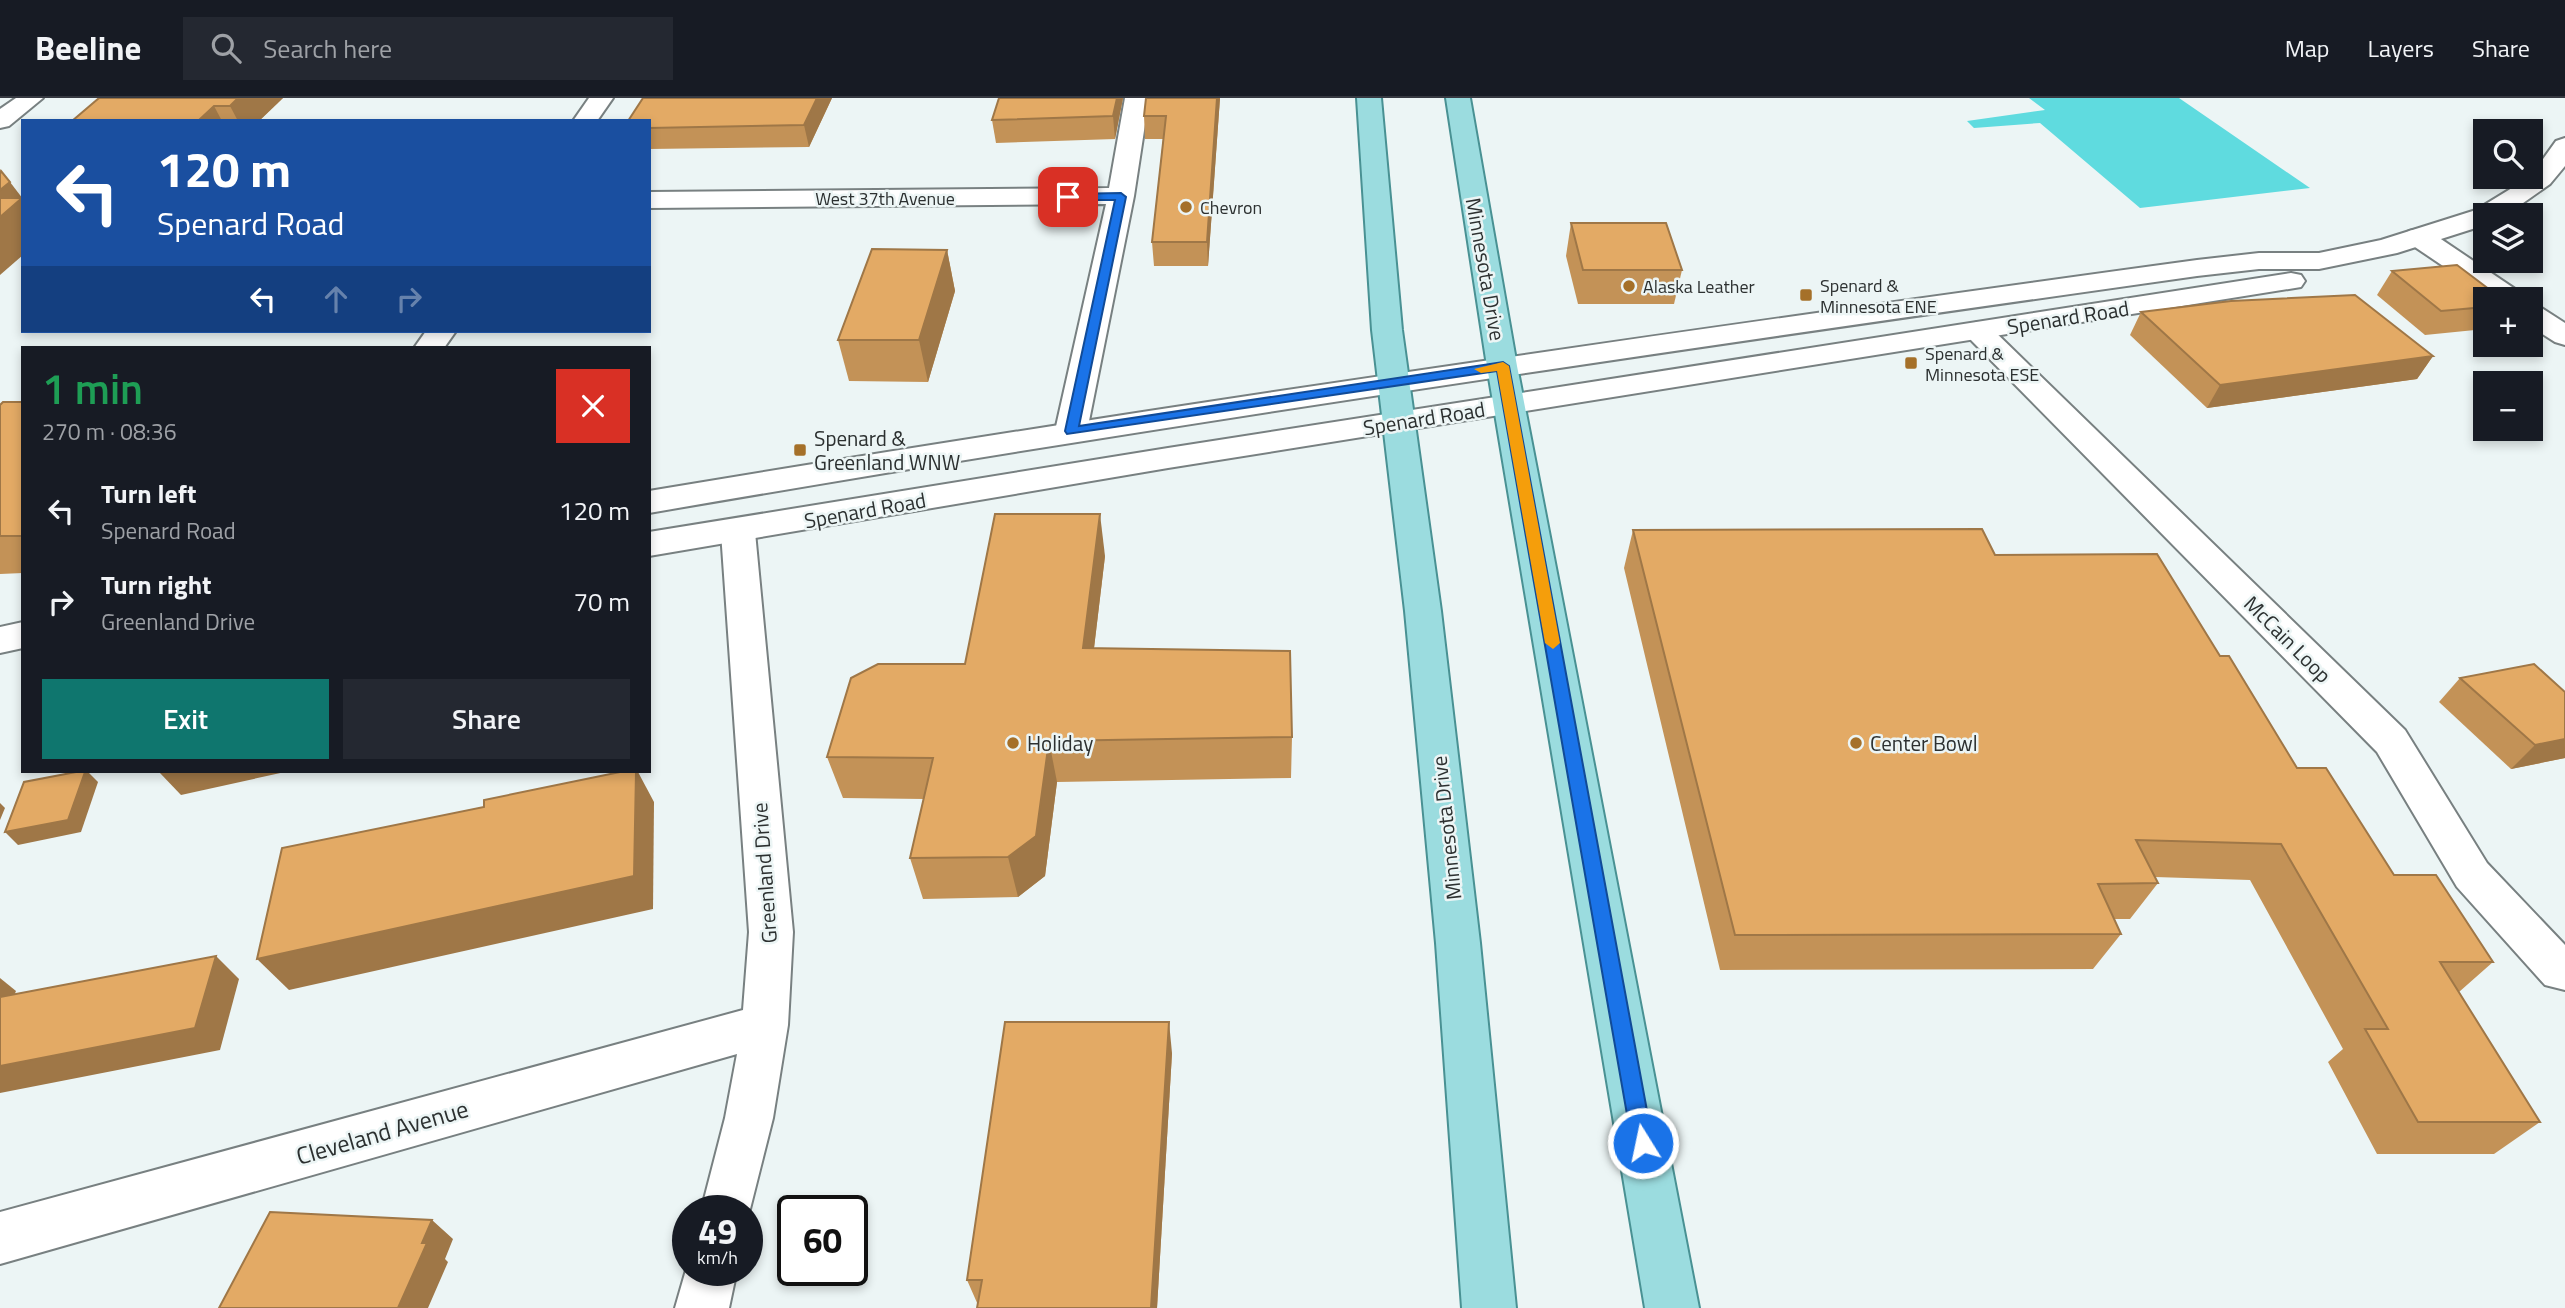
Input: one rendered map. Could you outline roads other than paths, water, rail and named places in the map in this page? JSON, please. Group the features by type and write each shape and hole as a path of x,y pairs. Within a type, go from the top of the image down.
{"main road":[{"path":"0,121 31,98"},
{"path":"586,119 601,98"},
{"path":"1071,431 1121,197 1137,98"},
{"name":"Minnesota Drive","path":"1369,98 1392,382 1423,611 1453,902 1489,1308"},
{"name":"Minnesota Drive","path":"1458,98 1503,366 1672,1308"},
{"name":"Spenard Road","path":"2510,203 2525,195 2562,160"},
{"name":"West 37th Avenue","path":"651,200 1121,197"},
{"name":"Spenard Road","path":"651,502 1071,431 1392,382 2197,268 2259,261 2319,261 2419,237 2473,220"},
{"path":"2419,237 2493,287"},
{"name":"Spenard Road","path":"651,544 738,532 1397,422 2289,282 2319,261"},
{"path":"2543,322 2565,336"},
{"name":"McCain Loop","path":"1978,331 2390,741 2472,874 2561,971 2565,970"},
{"name":"Greenland Drive","path":"730,1195 749,1118 765,1024 771,932 738,532"},
{"path":"0,640 21,635"},
{"name":"Cleveland Avenue","path":"0,1238 765,1024"},
{"path":"702,1308 707,1286"}],"place":[{"name":"Chevron","path":"1186,207"},
{"name":"Alaska Leather","path":"1629,286"},
{"name":"Spenard & Minnesota ENE","path":"1806,295"},
{"name":"Spenard & Minnesota ESE","path":"1911,363"},
{"name":"Spenard & Greenland WNW","path":"800,450"},
{"name":"Holiday","path":"1013,743"},
{"name":"Center Bowl","path":"1856,743"}]}
